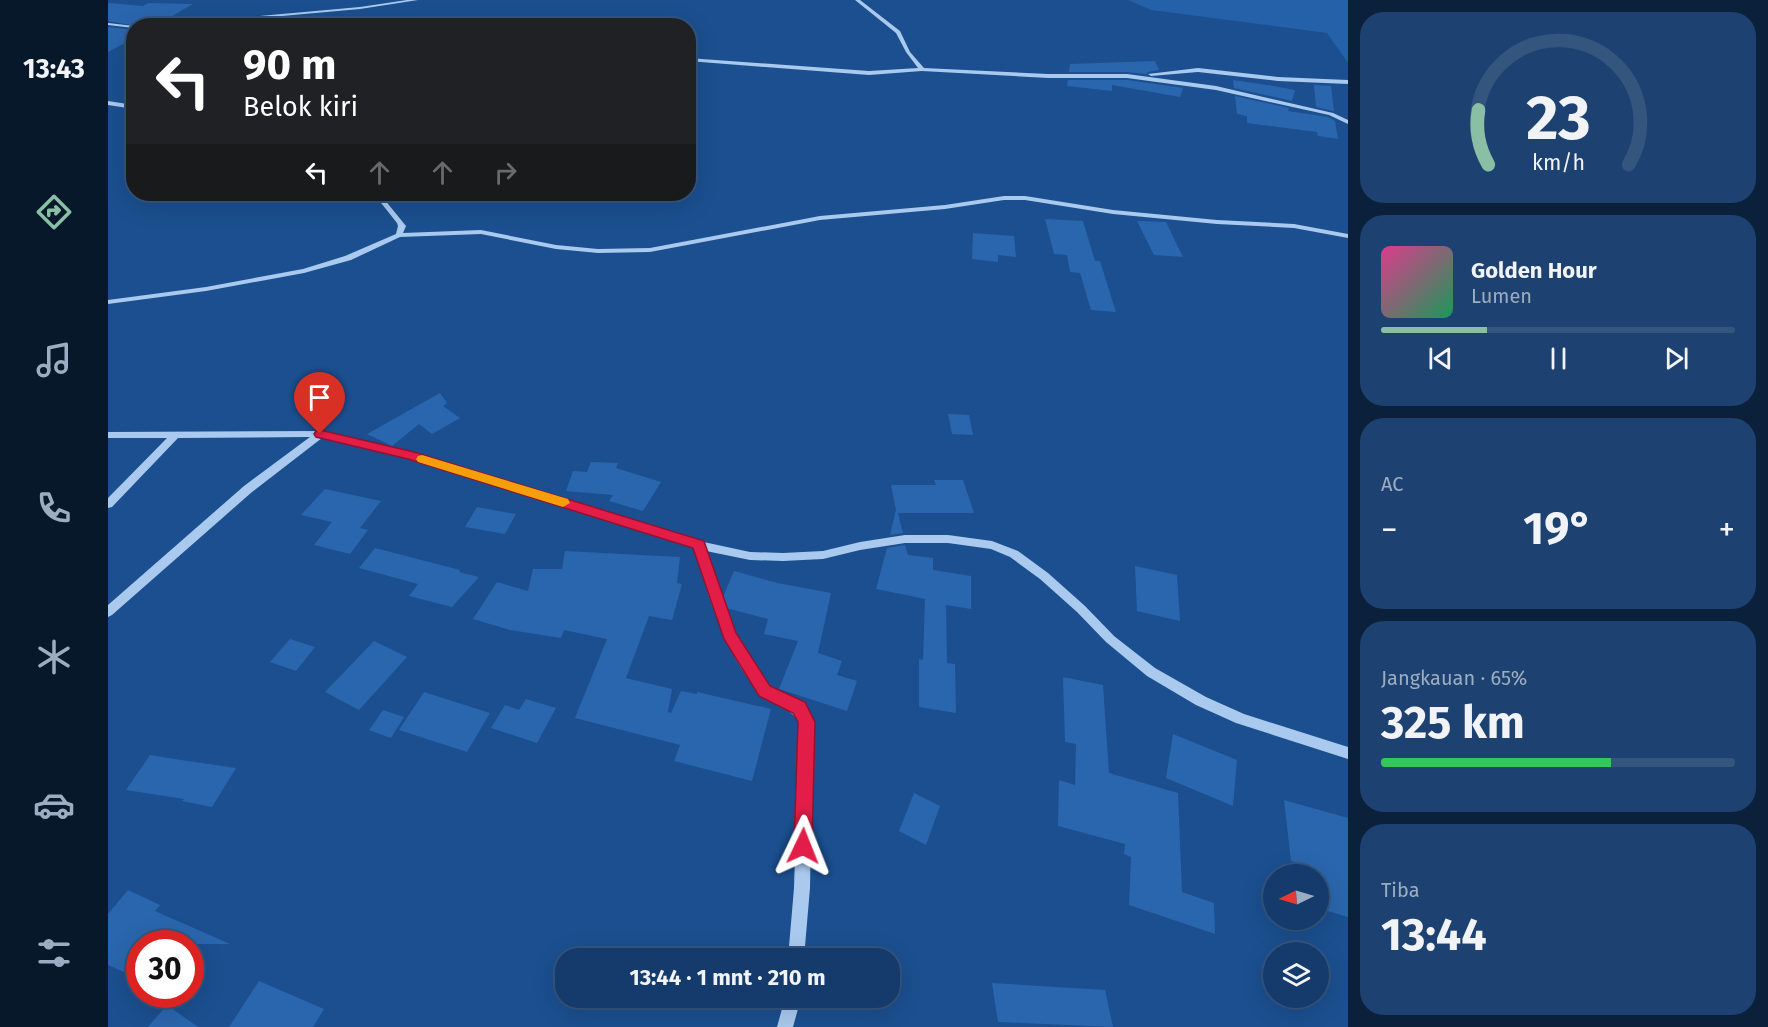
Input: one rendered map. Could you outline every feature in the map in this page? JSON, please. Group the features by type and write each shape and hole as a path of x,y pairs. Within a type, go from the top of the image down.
{"street":[{"path":"243,18 360,8 416,0"},
{"path":"857,0 898,32 908,52 922,69"},
{"path":"108,24 126,26"},
{"path":"696,60 869,72 922,69 1048,76 1127,76 1198,70 1287,80 1348,82"},
{"path":"1127,76 1248,95 1331,114 1348,122"},
{"path":"108,103 126,106"},
{"path":"108,302 206,289 304,271 348,258 399,235 481,232 556,247 598,251 650,250 820,218 945,207 1004,198 1025,198 1113,212 1217,222 1294,226 1348,236"},
{"path":"383,201 402,226 399,235"},
{"path":"108,612 248,489 320,434"},
{"path":"108,435 320,434 410,455 699,544 750,556 823,555 904,539 948,539 992,546 1014,554 1044,576 1110,639 1161,677 1201,701 1241,719 1348,753"},
{"path":"108,504 175,435"},
{"path":"699,544 714,593 735,644 765,691 799,708 806,722 802,888 797,948"},
{"path":"785,1027 790,1008"}],"shaded area":[{"path":"1128,0 1348,0 1348,63 1327,33 1151,10"}],"building":[{"path":"108,3 143,6 148,3 193,4 169,18 126,18 126,24 108,21"},
{"path":"108,27 126,29 126,42 108,52"},
{"path":"1155,61 1159,70 1146,74 1069,72 1070,64"},
{"path":"1068,80 1127,80 1183,88 1180,97 1112,85 1112,91 1067,86"},
{"path":"1233,80 1295,90 1292,101 1234,88"},
{"path":"1314,85 1331,86 1334,111 1316,107"},
{"path":"1235,96 1289,108 1288,111 1328,117 1335,121 1338,139 1318,136 1317,132 1247,123 1247,116 1237,114"},
{"path":"1045,219 1083,221 1095,261 1100,261 1116,312 1091,310 1080,273 1070,272 1067,255 1054,254"},
{"path":"1137,221 1166,222 1183,257 1154,255"},
{"path":"973,233 1014,236 1016,257 998,255 998,262 972,259"},
{"path":"440,393 447,403 443,406 460,418 432,434 419,424 392,446 367,434"},
{"path":"948,414 969,415 973,435 952,434"},
{"path":"591,462 618,463 616,468 661,482 643,511 609,501 613,495 566,491 573,471 587,472"},
{"path":"934,480 963,480 974,513 898,513 903,533 890,535 896,510 891,485 936,485"},
{"path":"325,489 381,501 360,528 368,530 350,554 314,545 332,522 301,515"},
{"path":"477,507 516,514 505,534 465,527"},
{"path":"905,545 908,555 933,558 933,570 971,576 971,609 946,605 947,663 955,664 956,713 919,707 919,659 923,660 925,599 876,589 887,548"},
{"path":"375,548 479,577 452,607 409,596 418,584 359,568"},
{"path":"565,551 680,557 677,583 682,584 672,620 649,616 626,678 672,689 668,712 671,713 681,691 697,694 697,692 771,709 752,781 674,761 680,745 575,718 607,639 564,630 561,638 510,630 473,619 497,582 528,591 533,569 562,569"},
{"path":"1135,566 1177,575 1180,621 1137,611"},
{"path":"734,571 778,583 831,593 818,653 842,661 837,675 857,681 847,711 779,689 798,641 764,634 768,619 726,608 723,597"},
{"path":"290,639 315,647 296,671 270,662"},
{"path":"374,641 407,657 359,710 325,692"},
{"path":"1063,677 1103,685 1109,773 1178,793 1182,892 1214,903 1215,934 1129,905 1131,857 1124,854 1125,844 1058,826 1059,780 1075,785 1076,744 1065,742"},
{"path":"424,692 490,713 467,752 399,730"},
{"path":"526,699 556,708 537,743 491,728 505,705 519,710"},
{"path":"383,710 404,717 391,738 369,730"},
{"path":"1173,734 1237,760 1233,806 1166,778"},
{"path":"150,755 236,768 212,807 182,801 184,799 126,790"},
{"path":"914,793 940,806 926,845 899,831"},
{"path":"1284,800 1348,818 1348,917 1329,911 1329,864 1300,864 1291,861"},
{"path":"128,890 160,905 155,911 198,930 126,930 126,973 108,965 108,914"},
{"path":"204,933 230,944 204,944"},
{"path":"259,981 324,1009 313,1027 229,1027"},
{"path":"992,983 1105,990 1113,1027 998,1022"},
{"path":"164,1008 171,1008 198,1027 148,1027"}],"slow traffic":[{"path":"422,459 563,503"}],"route":[{"path":"320,434 410,455 699,544 729,635 765,691 799,708 806,722 803,846"}]}
